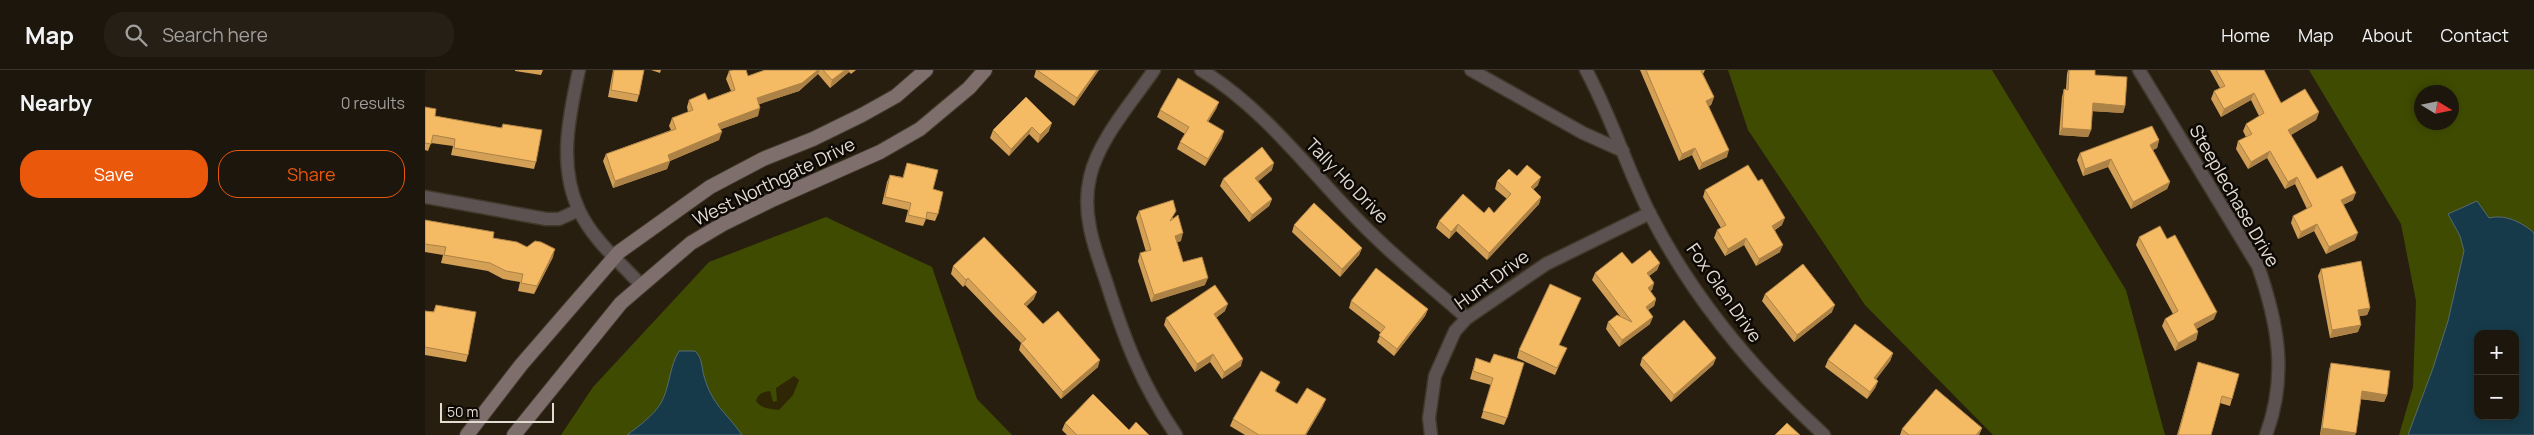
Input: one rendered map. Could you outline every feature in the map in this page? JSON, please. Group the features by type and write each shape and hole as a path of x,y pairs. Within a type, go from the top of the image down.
{"main road":[{"name":"West Northgate Drive","path":"467,435 521,365 615,256 644,232 710,187 763,159 813,139 896,96 926,70"},
{"name":"West Northgate Drive","path":"515,435 621,303 691,243 723,224 880,152 920,129 969,88 985,70"}],"street":[{"path":"579,70 569,114 567,156 572,187 579,210 595,234 641,284"},
{"path":"1154,70 1110,133 1093,166 1089,178 1088,210 1092,243 1134,362 1156,405 1176,435"},
{"name":"Tally Ho Drive","path":"1201,70 1251,109 1310,167 1368,230 1467,318"},
{"path":"1471,70 1583,132 1623,151"},
{"name":"Fox Glen Drive","path":"1587,70 1604,103 1650,213 1684,271 1726,332 1767,380 1824,435"},
{"name":"Steeplechase Drive","path":"2139,70 2261,274 2276,326 2279,358 2279,389 2266,435"},
{"path":"425,198 546,219 559,219 579,210"},
{"name":"Hunt Drive","path":"1431,435 1429,418 1435,376 1455,331 1467,318 1546,264 1650,213"}],"green space":[{"path":"1728,70 1992,70 2126,290 2165,435 1993,435 1865,305 1748,130"},
{"path":"2309,70 2534,70 2534,435 2399,435 2413,387 2416,301 2401,224"},
{"path":"826,217 932,267 977,399 1012,435 561,435 593,387 709,262"}],"sand":[{"path":"794,376 799,380 793,395 779,410 769,409 758,404 756,401 758,397 770,391 773,402 777,401 776,388"}],"water":[{"path":"2477,201 2489,218 2501,217 2513,220 2524,225 2534,233 2534,435 2408,435 2448,321 2464,251 2460,236 2448,214"},
{"path":"679,351 695,351 698,354 711,394 742,435 627,435 658,408"}],"building":[{"path":"614,70 644,70 639,95 611,90"},
{"path":"746,70 748,76 765,70 818,70 802,83 757,98 760,108 718,124 722,132 668,155 670,161 615,181 606,154 676,129 672,118 693,110 689,100 705,93 708,100 735,90 729,71"},
{"path":"823,70 845,70 832,80"},
{"path":"1037,70 1097,70 1077,98"},
{"path":"1646,70 1703,70 1701,71 1714,97 1706,101 1729,150 1702,163 1695,148 1682,154"},
{"path":"2069,70 2095,70 2095,75 2127,77 2125,106 2093,103 2091,130 2062,128 2064,89 2068,90"},
{"path":"2216,70 2264,70 2281,103 2305,89 2319,112 2288,130 2317,179 2342,166 2356,193 2341,200 2358,233 2329,247 2317,224 2301,232 2293,216 2312,206 2297,177 2288,182 2270,151 2251,162 2238,141 2252,134 2246,124 2264,113 2254,93 2224,109 2214,91 2225,86"},
{"path":"1178,78 1219,102 1207,121 1224,131 1208,159 1180,142 1189,127 1160,110"},
{"path":"1026,97 1052,123 1040,135 1032,127 1011,149 993,130"},
{"path":"425,107 436,109 435,116 502,128 503,124 542,130 536,162 454,148 455,139 433,135 431,144 425,143"},
{"path":"2152,126 2159,140 2150,145 2170,182 2133,202 2111,159 2085,169 2080,153"},
{"path":"1262,147 1274,163 1255,178 1272,199 1252,215 1223,179"},
{"path":"907,163 938,170 933,189 943,192 938,214 927,212 926,219 908,215 911,203 885,197 890,175 903,178"},
{"path":"1527,165 1541,177 1531,187 1541,197 1489,253 1458,224 1451,232 1439,221 1463,194 1484,213 1489,207 1494,213 1511,194 1497,181 1509,169 1517,176"},
{"path":"1748,165 1758,181 1762,179 1785,218 1772,226 1783,245 1759,259 1746,238 1728,249 1717,230 1726,225 1705,190"},
{"path":"1173,200 1176,211 1170,221 1178,215 1183,233 1175,236 1183,262 1202,257 1208,278 1154,295 1140,253 1151,250 1139,211"},
{"path":"1314,203 1362,248 1342,269 1294,225"},
{"path":"425,220 494,232 493,238 517,242 527,247 535,241 555,249 537,286 521,283 523,274 506,271 490,263 444,255 446,247 425,244"},
{"path":"2160,226 2167,239 2175,235 2217,312 2194,324 2198,332 2178,343 2165,319 2178,311 2139,237"},
{"path":"984,237 1037,292 1024,304 1043,324 1058,311 1100,360 1063,392 1021,343 1026,339 968,278 966,280 953,266"},
{"path":"1650,250 1660,263 1647,273 1654,283 1648,288 1656,299 1646,307 1653,317 1622,340 1608,322 1617,315 1632,322 1595,273 1622,252 1632,264"},
{"path":"2361,261 2370,308 2358,310 2361,325 2332,330 2321,269"},
{"path":"1803,264 1835,305 1797,335 1765,294"},
{"path":"1376,268 1428,309 1397,349 1379,335 1385,327 1351,301"},
{"path":"1550,284 1581,298 1559,345 1567,348 1557,368 1519,350"},
{"path":"1215,285 1228,304 1214,314 1243,359 1224,372 1213,354 1197,364 1166,318"},
{"path":"436,305 476,312 468,355 425,347 425,311 434,312"},
{"path":"1684,320 1716,358 1674,395 1642,358"},
{"path":"1855,324 1893,353 1874,378 1878,381 1870,392 1828,360"},
{"path":"1494,354 1524,363 1507,418 1483,411 1493,378 1473,371 1476,358 1490,363"},
{"path":"2198,362 2239,374 2232,399 2222,396 2211,435 2178,435"},
{"path":"2331,363 2390,371 2387,395 2362,391 2356,433 2322,428"},
{"path":"1261,371 1280,382 1275,391 1297,404 1307,388 1326,399 1305,435 1259,435 1233,419"},
{"path":"1936,389 1982,428 1976,435 1909,435 1902,429"},
{"path":"1093,394 1129,430 1136,422 1149,435 1077,435 1065,423"},
{"path":"1787,423 1800,435 1775,435"}]}
